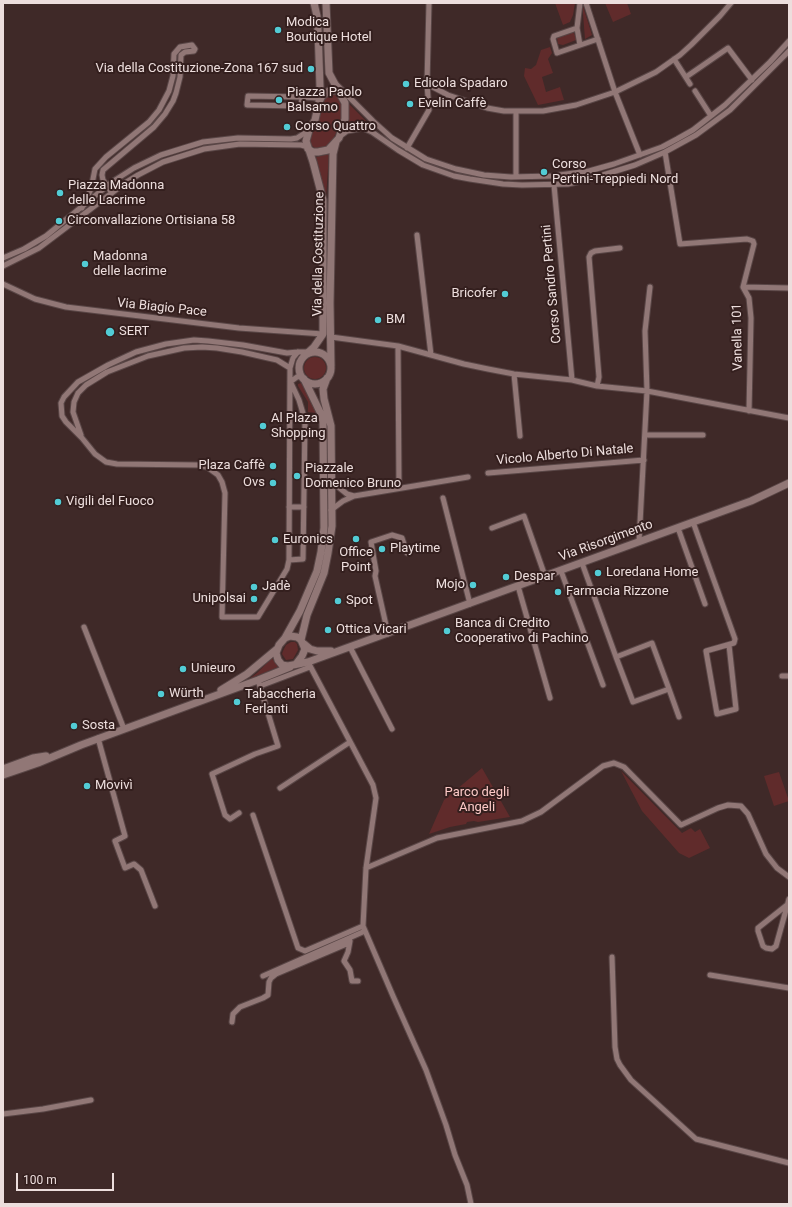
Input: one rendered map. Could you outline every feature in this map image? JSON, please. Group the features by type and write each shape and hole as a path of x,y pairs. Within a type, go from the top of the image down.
{"main road":[{"path":"314,3 318,29 319,100 315,120 309,130 306,140 308,148 313,152 323,152 328,150 337,140"},
{"path":"326,3 328,65 331,78"},
{"name":"Via della Costituzione","path":"331,78 345,103 346,110 346,119 337,140 332,162 330,304 331,366"},
{"path":"319,100 329,91 334,90 340,93"},
{"name":"Via della Costituzione","path":"306,353 323,334 324,208 313,162 308,148"},
{"path":"3,775 197,702 259,683 294,665 304,652 305,649 302,642 307,615 324,573 332,526 331,426 323,389 331,366 328,358 320,353 306,353 299,368 301,377 321,414 323,422 324,528 317,570 300,611 277,649 248,674 197,702"},
{"path":"301,377 311,383 320,383 327,378"},
{"name":"Via Risorgimento","path":"339,650 350,648 751,501 789,483"},
{"path":"285,638 293,636 297,637 310,649 317,651 339,650"},
{"path":"277,649 276,653 278,660 282,665 309,665 339,650"},
{"path":"3,769 33,758 60,753"}],"street":[{"path":"407,148 429,110 427,84 429,3"},
{"path":"580,3 577,28 580,45"},
{"path":"586,3 615,92 640,155"},
{"path":"427,84 448,95 487,108 516,112 543,111 589,101 615,92 646,77 674,59 691,45 731,3"},
{"path":"577,28 556,35 553,39 557,53 598,39"},
{"path":"331,78 350,99 392,138 426,159 456,169 484,175 516,177 552,176 574,173 614,164 662,147 693,130 725,105 752,80 789,41"},
{"path":"82,208 88,196 98,164 149,122 164,104 173,76 174,54 178,49 188,45 194,46 194,51 182,54"},
{"path":"686,77 728,48 752,80"},
{"path":"178,49 182,54"},
{"path":"363,128 372,132 423,165 454,176 503,184 554,185 575,182 617,171 665,152 696,135 730,110 789,51"},
{"path":"112,193 103,180 102,173 105,168 154,127 170,107 180,77 182,54"},
{"path":"674,59 690,84"},
{"path":"695,91 711,116"},
{"path":"340,93 350,99"},
{"path":"302,97 301,106 247,105 248,96 302,97 319,100"},
{"path":"516,112 516,177"},
{"path":"337,140 347,131 363,128 373,121"},
{"path":"3,258 36,242 82,208 112,182 147,161 180,148 203,142 238,138 292,139 297,138 309,130"},
{"path":"203,142 204,149"},
{"path":"3,266 39,248 112,193 150,168 176,157 204,149 240,144 301,145 308,148"},
{"name":"Vanella 101","path":"665,152 680,244 747,239 753,241 754,244 744,287 749,298 751,318 749,411"},
{"path":"92,184 96,179 112,182"},
{"path":"92,184 102,201"},
{"name":"Corso Sandro Pertini","path":"554,185 572,380"},
{"path":"417,235 431,355"},
{"path":"597,386 599,377 589,257 591,253 595,251 620,248"},
{"name":"Via Biagio Pace","path":"3,284 35,299 66,307 239,328 323,334"},
{"path":"639,542 647,391 645,331 650,286"},
{"path":"744,287 789,288"},
{"path":"331,337 398,346 464,364 514,374 572,380 597,386 647,391 789,418"},
{"path":"194,340 228,343 287,353 306,353 293,358 290,370 289,560 287,569 258,616 222,617 225,493 218,475 207,467 198,465 111,463 98,457 62,416 61,403 64,396 78,382 108,365 126,356 166,344 194,340"},
{"path":"398,346 400,488"},
{"path":"82,438 72,412 78,393 86,385 107,372 148,356 184,348 218,348 277,360 301,377"},
{"path":"514,374 520,436"},
{"path":"290,382 301,377"},
{"path":"289,560 303,559 305,420 300,400 290,382"},
{"path":"645,435 703,435"},
{"name":"Vicolo Alberto Di Natale","path":"488,473 644,460"},
{"path":"332,510 343,501 354,496 468,477"},
{"path":"331,481 347,494 354,496"},
{"path":"443,498 470,604"},
{"path":"289,507 304,507"},
{"path":"492,528 524,516 545,576"},
{"path":"693,522 735,639 734,643 706,651 717,714 736,709 729,645"},
{"path":"678,528 705,604"},
{"path":"388,634 375,576 376,571 371,542 392,535 402,538 407,553"},
{"path":"582,563 633,702 669,689"},
{"path":"561,571 602,685"},
{"path":"518,586 550,698"},
{"path":"84,627 124,729"},
{"path":"616,657 652,643 679,717"},
{"path":"350,648 392,729"},
{"path":"239,813 230,819 225,815 212,774 256,754 278,746 259,683 309,665 373,785 376,798 366,868 364,928 392,996 426,1070 467,1185 470,1204"},
{"path":"782,676 789,676"},
{"path":"98,738 125,836 115,841 125,868 134,864 141,870 155,906"},
{"path":"280,788 350,742"},
{"path":"366,868 437,838 522,821 541,812 603,766 614,763 624,766 681,825 718,808 728,805 741,806 748,814 769,859 776,868 789,877"},
{"path":"253,815 298,948 305,951 364,928"},
{"path":"787,905 758,928 763,946 766,948 772,949 776,946 789,899"},
{"path":"263,976 352,937 364,928"},
{"path":"352,937 344,961 350,970 352,981 358,981"},
{"path":"232,1022 233,1014 240,1007 268,995 269,982 276,974 349,943"},
{"path":"612,956 615,1047 617,1059 631,1080 696,1139 789,1163"},
{"path":"710,975 789,988"},
{"path":"3,1114 43,1109 91,1100"}],"green space":[{"path":"555,3 575,3 570,22 563,25"},
{"path":"605,3 627,3 631,14 613,22"},
{"path":"583,6 592,35 585,39 583,14"},
{"path":"573,32 576,40 563,45 558,44 557,38"},
{"path":"550,47 552,53 548,59 553,73 542,77 546,92 560,87 564,100 538,105 524,76 525,68 531,69 536,65 541,50"},
{"path":"333,94 341,101 343,108 340,125 332,141 326,147 316,149 310,144 309,139 318,123 324,99 328,95"},
{"path":"349,104 366,121 364,123 347,125"},
{"path":"329,154 326,198 316,157"},
{"path":"315,357 323,360 326,368 323,376 315,379 307,376 304,368 307,360"},
{"path":"301,383 317,413 308,412 308,402 298,386 298,384"},
{"path":"291,642 295,642 297,644 298,650 293,659 286,660 282,654 286,645"},
{"path":"272,658 278,667 249,679 257,673"},
{"name":"Parco degli Angeli","path":"482,768 510,817 478,822 467,822 466,824 450,827 429,834 444,800"},
{"path":"621,771 682,833 691,828 695,832 700,829 710,848 689,858 679,853 642,811"},
{"path":"779,772 789,801 774,806 764,776"}],"place":[{"name":"Modica Boutique Hotel","path":"278,30"},
{"name":"Via della Costituzione-Zona 167 sud","path":"311,69"},
{"name":"Edicola Spadaro","path":"406,84"},
{"name":"Piazza Paolo Balsamo","path":"279,100"},
{"name":"Evelin Caffè","path":"410,104"},
{"name":"Corso Quattro","path":"287,127"},
{"name":"Corso Pertini-Treppiedi Nord","path":"544,172"},
{"name":"Piazza Madonna delle Lacrime","path":"60,193"},
{"name":"Circonvallazione Ortisiana 58","path":"59,221"},
{"name":"Madonna delle lacrime","path":"85,264"},
{"name":"Bricofer","path":"505,294"},
{"name":"BM","path":"378,320"},
{"name":"SERT","path":"110,332"},
{"name":"Al Plaza Shopping","path":"263,426"},
{"name":"Plaza Caffè","path":"273,466"},
{"name":"Piazzale Domenico Bruno","path":"297,476"},
{"name":"Ovs","path":"273,483"},
{"name":"Vigili del Fuoco","path":"58,502"},
{"name":"Office Point","path":"356,539"},
{"name":"Euronics","path":"275,540"},
{"name":"Playtime","path":"382,549"},
{"name":"Loredana Home","path":"598,573"},
{"name":"Despar","path":"506,577"},
{"name":"Mojo","path":"473,585"},
{"name":"Jadè","path":"254,587"},
{"name":"Farmacia Rizzone","path":"558,592"},
{"name":"Unipolsai","path":"254,599"},
{"name":"Spot","path":"338,601"},
{"name":"Ottica Vicari","path":"328,630"},
{"name":"Banca di Credito Cooperativo di Pachino","path":"447,631"},
{"name":"Unieuro","path":"183,669"},
{"name":"Würth","path":"161,694"},
{"name":"Tabaccheria Ferlanti","path":"237,702"},
{"name":"Sosta","path":"74,726"},
{"name":"Movivì","path":"87,786"}]}
